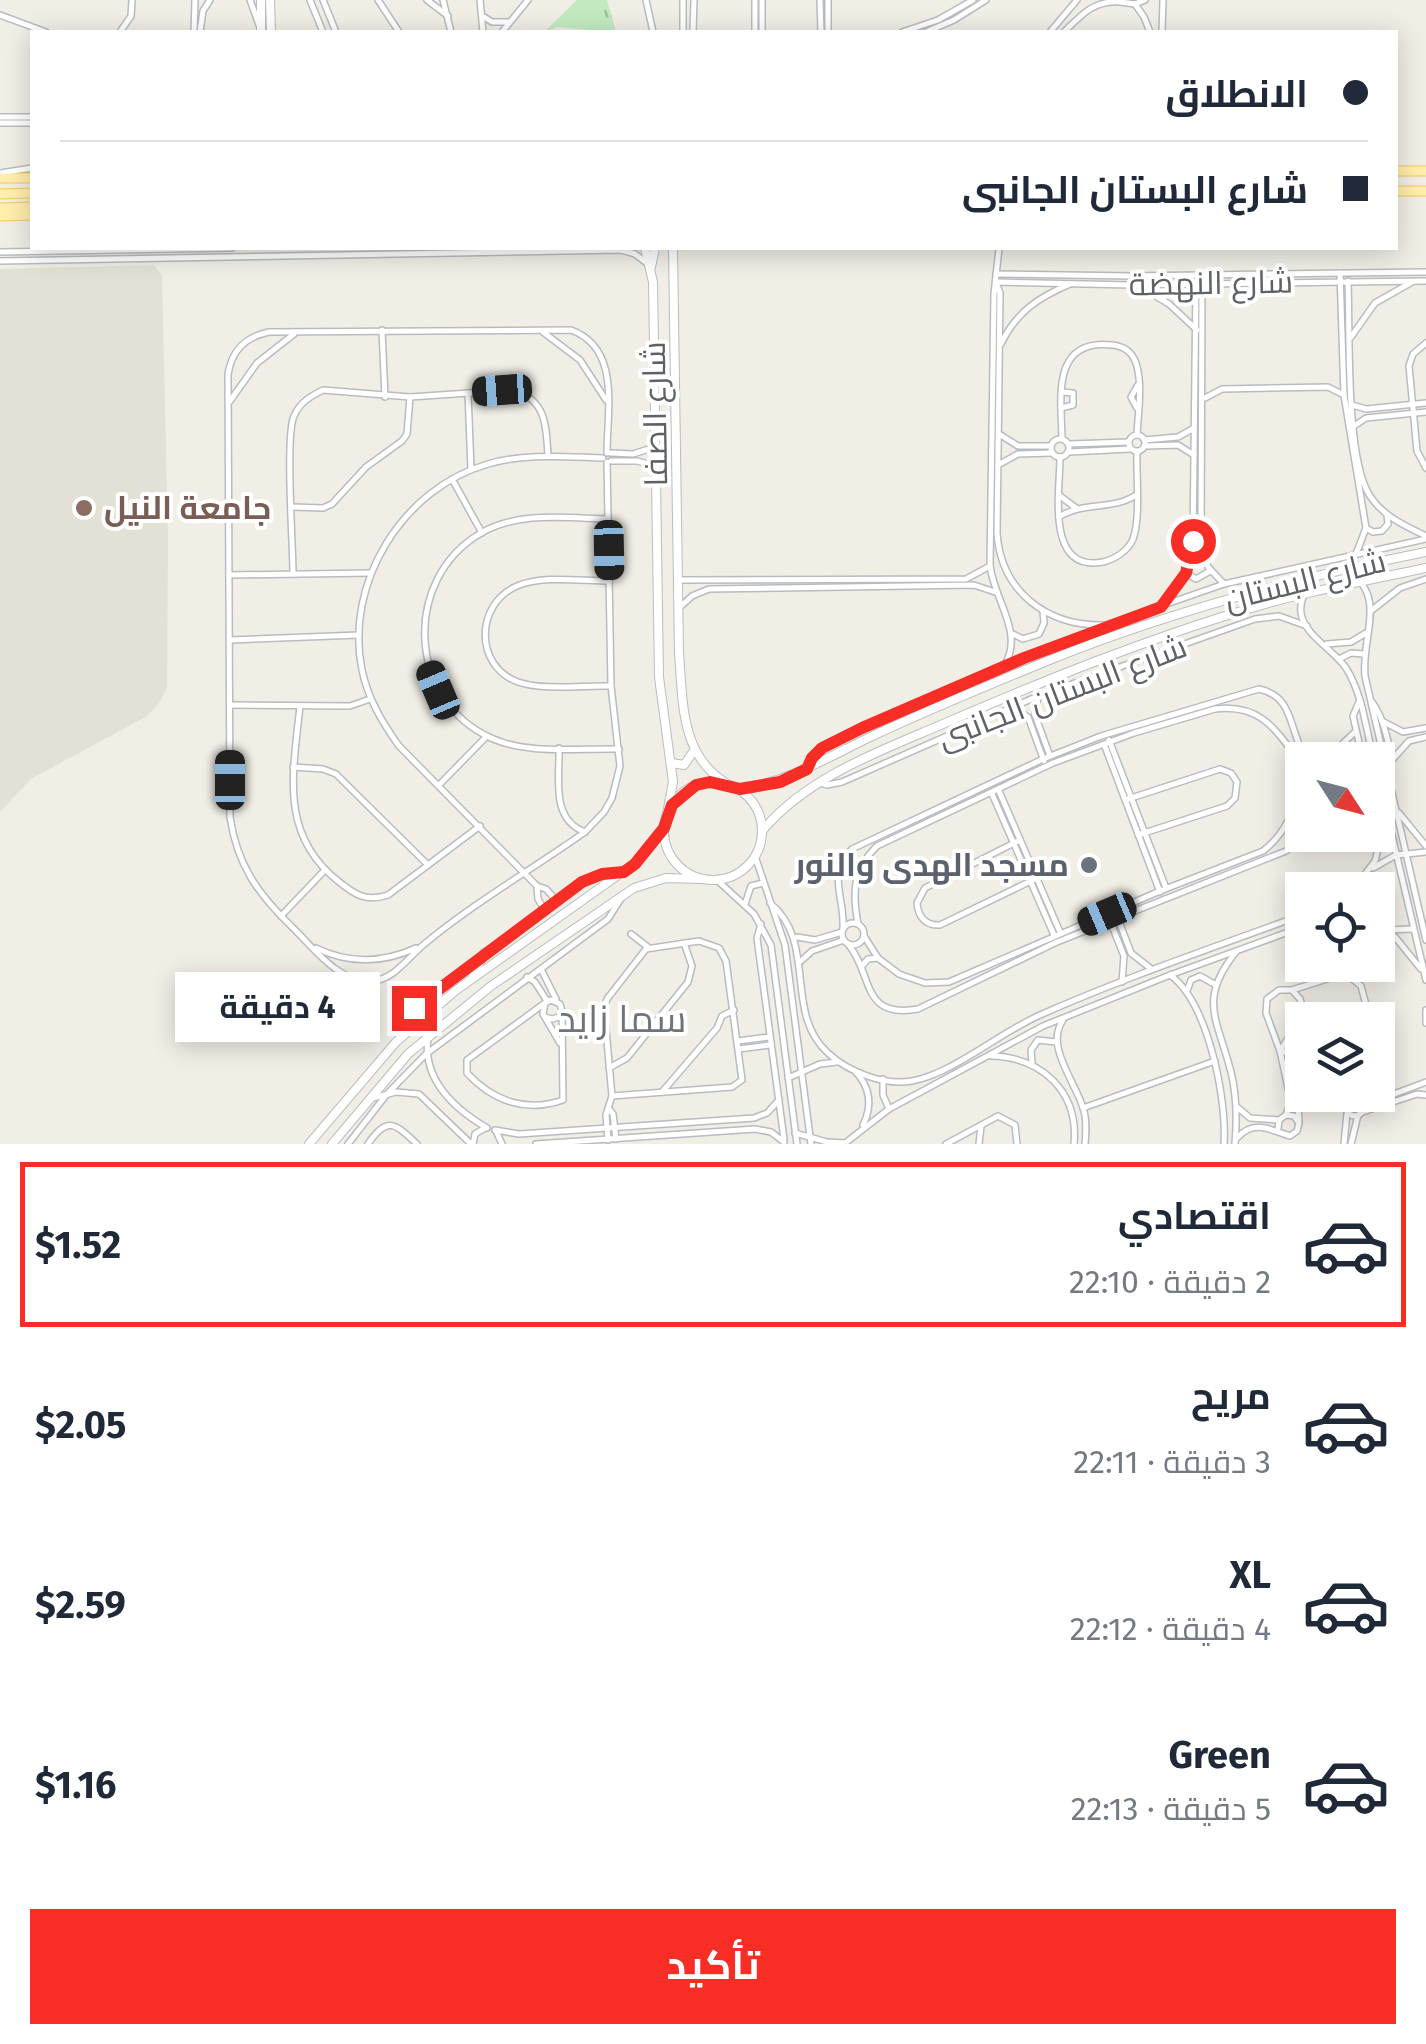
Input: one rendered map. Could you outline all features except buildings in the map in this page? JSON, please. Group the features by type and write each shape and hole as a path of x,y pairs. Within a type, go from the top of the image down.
{"main road":[{"path":"1398,171 1426,171"},
{"path":"0,176 30,178"},
{"path":"1398,191 1426,191"},
{"path":"0,194 30,193"},
{"path":"0,208 30,208"},
{"path":"0,216 30,215"}],"street":[{"path":"123,30 135,0"},
{"path":"186,0 195,4 197,30"},
{"path":"198,30 210,0"},
{"path":"250,0 263,30"},
{"path":"260,0 264,30"},
{"path":"264,30 270,0"},
{"path":"310,0 322,30"},
{"path":"323,0 335,30"},
{"path":"378,0 398,30"},
{"path":"427,0 449,17"},
{"path":"442,0 452,30"},
{"path":"480,0 482,30"},
{"path":"503,30 528,0"},
{"path":"646,0 653,30"},
{"path":"683,30 684,0"},
{"path":"694,0 694,30"},
{"path":"758,0 761,30"},
{"path":"820,30 824,0"},
{"path":"824,0 828,30"},
{"path":"951,13 955,0"},
{"path":"907,30 974,0"},
{"path":"933,30 986,0"},
{"path":"1052,30 1077,0"},
{"path":"1066,30 1092,6 1106,1 1135,4 1145,0"},
{"path":"1162,0 1162,30"},
{"path":"1135,4 1149,30"},
{"path":"482,15 492,22 508,22"},
{"path":"0,16 33,30"},
{"path":"0,16 40,30"},
{"path":"0,120 30,120"},
{"path":"0,176 30,168"},
{"path":"0,252 116,250"},
{"path":"0,261 559,250"},
{"path":"616,250 632,253 651,267 655,250"},
{"name":"شارع الصفا","path":"647,250 651,267 659,677 672,763 671,800 665,823"},
{"name":"شارع الصفا","path":"672,250 682,694 694,752"},
{"path":"999,250 994,406 994,522 998,544 1007,574 1023,596 1043,612 1078,624 1106,625"},
{"name":"شارع النهضة","path":"996,278 1426,272"},
{"path":"1344,273 1344,376 1352,404 1353,442 1364,483 1388,515 1426,538"},
{"path":"1131,276 1134,285 1169,304 1197,330"},
{"path":"996,278 1000,293 994,406 999,434 990,566 995,592 1012,634 1012,648 1003,667"},
{"name":"شارع النهضة","path":"996,278 1134,285 1426,280"},
{"path":"1344,281 1350,340 1344,395 1366,528 1356,554"},
{"path":"1350,340 1376,303 1414,281"},
{"path":"1161,607 1186,573 1193,541 1203,400 1197,330 1199,283"},
{"path":"1199,283 1195,456 1201,546 1210,571 1224,584"},
{"path":"998,351 1008,329 1024,310 1041,297 1072,284"},
{"path":"382,330 385,397"},
{"path":"541,330 580,360 607,401"},
{"path":"313,947 342,958 374,960 405,954 585,832 612,798 618,782 619,750 611,686 605,362 593,341 571,330 256,335 236,350 228,374 233,839 250,881 281,916 313,947 345,974 370,981 390,976 424,944"},
{"path":"228,404 257,363 298,332"},
{"path":"1426,343 1411,360 1417,451 1426,468"},
{"path":"1069,448 1062,438 1062,373 1083,348 1121,347 1131,354 1137,366 1137,435 1132,448 1135,534 1128,547 1113,559 1093,563 1080,560 1060,537 1060,457 1069,448 1132,448 1178,437 1196,426"},
{"path":"1203,375 1209,384 1222,389"},
{"path":"1328,388 1344,376"},
{"path":"1203,400 1222,389 1328,388 1344,395"},
{"path":"293,574 291,427 302,404 324,390 410,397 514,390 534,400 545,418 548,456"},
{"path":"1060,392 1074,394 1072,407 1061,408"},
{"path":"468,393 470,470"},
{"path":"292,507 323,508 332,504 358,474 402,441 407,434 410,397"},
{"path":"1352,404 1366,408 1426,403"},
{"path":"1354,426 1366,418 1426,412"},
{"path":"999,434 1018,446 1052,450 1060,457"},
{"path":"1137,435 1145,442 1178,445 1195,456"},
{"path":"998,466 1018,454 1052,450 1062,438"},
{"path":"608,457 655,448"},
{"path":"544,909 537,886 527,872 399,746 370,699 362,667 363,604 382,550 404,520 431,493 470,470 491,463 548,456 608,457 656,466"},
{"path":"452,480 482,532"},
{"path":"1060,517 1076,508 1122,504 1136,494"},
{"path":"1060,496 1076,508"},
{"path":"1122,504 1136,514"},
{"path":"1366,528 1382,531 1388,524 1388,515"},
{"path":"608,519 535,518 482,532 456,553 436,582 423,633 429,669 438,690 455,712 487,736 520,747 619,750"},
{"name":"شارع البستان الجانبى","path":"807,769 822,748 1106,625 1224,584 1426,538"},
{"name":"شارع البستان","path":"762,832 785,792 807,769 899,724 1049,660 1270,586 1426,552"},
{"path":"679,608 692,596 709,589 966,579 990,566"},
{"path":"1345,568 1362,582 1372,610 1364,654 1380,742"},
{"name":"شارع البستان","path":"740,789 785,792 820,782 1033,685 1252,608 1426,568"},
{"path":"1186,573 1200,579 1210,571"},
{"path":"229,575 372,573"},
{"path":"1268,573 1270,586"},
{"path":"1316,574 1303,596 1300,612 1309,629 1352,680 1369,742"},
{"path":"974,585 976,576"},
{"path":"1372,610 1400,588 1426,578"},
{"path":"678,580 974,585 995,592"},
{"path":"757,580 757,588"},
{"path":"609,581 536,582 511,588 492,606 484,631 490,656 506,676 518,682 611,686"},
{"path":"1252,608 1255,620"},
{"path":"1012,634 1023,639 1034,637 1044,624 1043,612"},
{"name":"شارع البستان الجانبى","path":"820,782 842,782 1038,696 1255,620 1279,616 1309,629"},
{"path":"1324,644 1351,642 1366,633"},
{"path":"230,640 360,636"},
{"path":"1045,650 1049,660"},
{"path":"1339,660 1351,652 1364,654"},
{"path":"1285,826 1278,838 1255,856 967,976 935,984 899,974 878,958 858,924 854,886 864,859 884,841 1048,762 1259,689 1275,694 1286,705 1299,742"},
{"path":"1242,692 1242,709"},
{"path":"1038,696 1034,715 1048,762"},
{"path":"230,705 350,706 370,699"},
{"path":"1370,699 1377,707 1386,742"},
{"path":"1358,742 1353,712 1359,702"},
{"path":"300,706 293,767 294,813 306,844 325,870 357,896 388,895 480,825"},
{"path":"1011,707 1028,718 1048,762"},
{"path":"1106,739 1215,708 1242,709 1264,718 1285,742"},
{"path":"1277,730 1291,720"},
{"path":"1381,720 1403,732 1426,728"},
{"path":"1344,742 1356,731"},
{"path":"438,784 487,736"},
{"path":"1395,756 1404,744 1426,736"},
{"path":"1106,739 1164,894"},
{"path":"559,748 561,810 570,824 585,832"},
{"path":"672,763 684,764 694,752 702,765 752,800 760,815 762,832 755,856 785,945 811,1144"},
{"path":"293,767 336,774 428,865"},
{"path":"1128,799 1220,768 1230,772 1237,782 1235,798 1227,806 1142,834"},
{"path":"309,1144 396,1042 471,979 635,864 682,793 696,785 726,784"},
{"path":"994,788 1059,938"},
{"path":"994,788 852,849 837,868 846,942 862,966 873,998 887,1008 907,1010 938,1000 1059,938"},
{"path":"1371,870 1396,855 1426,849 1395,808"},
{"path":"1395,808 1426,940"},
{"path":"665,823 666,842 678,865 702,878"},
{"path":"1278,838 1285,849"},
{"path":"1017,841 921,891 916,904 920,916 930,924 940,925 1034,879"},
{"path":"852,849 864,859"},
{"path":"1164,894 1285,851"},
{"path":"1395,851 1426,978"},
{"path":"1371,870 1377,852"},
{"path":"332,1144 428,1035 504,976 622,895 644,883 668,878 717,880 732,876 755,856"},
{"path":"635,864 645,870 644,883"},
{"path":"281,916 325,870"},
{"path":"398,1023 556,900 595,876 624,872"},
{"path":"717,880 761,924 771,945 797,1144"},
{"path":"745,905 751,886 762,883"},
{"path":"537,886 556,900"},
{"path":"838,886 854,886"},
{"path":"348,1144 426,1054 608,919 622,895"},
{"path":"770,903 795,936 805,1008 818,1043 851,1068 882,1080 900,1082 919,1080 1020,1024 1285,920"},
{"path":"1112,915 1131,953 1153,969"},
{"path":"1112,915 1124,956 1122,982"},
{"path":"795,936 815,940 850,923 858,924"},
{"path":"761,924 757,938 784,1143"},
{"path":"1395,929 1424,925"},
{"path":"631,934 650,948"},
{"path":"796,1133 844,1143 889,1108 1067,1016 1285,934"},
{"path":"800,964 812,951 860,942 864,936"},
{"path":"1395,939 1426,978"},
{"path":"690,957 699,941"},
{"path":"608,1140 613,1114 609,1110 612,1096 605,1003 650,948 699,941 713,944 724,954 739,1049 740,1083 732,1087 612,1096"},
{"path":"609,1068 627,1058 684,989 691,974 684,943"},
{"path":"1235,1142 1232,1075 1212,1013 1216,986 1237,952"},
{"path":"471,979 484,953"},
{"path":"862,966 868,959 878,958"},
{"path":"540,968 558,1001 562,1011 561,1101 515,1104 488,1093 467,1073 470,1057 546,1002 558,1001"},
{"path":"1170,975 1187,991 1214,1061 1224,1097 1224,1144"},
{"path":"1187,991 1191,980 1200,976 1216,986"},
{"path":"1278,1129 1291,1102 1266,1004 1272,993 1348,976 1361,986 1365,1002"},
{"path":"527,978 535,982 546,1002"},
{"path":"935,984 938,1000"},
{"path":"1292,990 1301,1002"},
{"path":"1094,993 1098,1004"},
{"path":"546,1002 542,1010 561,1046"},
{"path":"794,1010 805,1008"},
{"path":"662,1092 717,1028 722,1016 734,1010"},
{"path":"1426,1010 1426,1023"},
{"path":"545,1016 556,1019 562,1011"},
{"path":"1067,1016 1058,1028 1056,1042 1084,1108 1085,1144"},
{"path":"717,1028 735,1025"},
{"path":"428,1035 426,1054 434,1081 491,1129 502,1144"},
{"path":"738,1041 771,1040"},
{"path":"739,1049 771,1040"},
{"path":"1032,1063 1031,1050 1038,1040 1056,1042"},
{"path":"1280,1051 1285,1043"},
{"path":"1280,1051 1285,1053"},
{"path":"608,1054 627,1058"},
{"path":"988,1056 1032,1063 1058,1084 1074,1116 1074,1144"},
{"path":"1084,1108 1214,1061"},
{"path":"788,1078 820,1064 840,1062"},
{"path":"851,1068 863,1080 869,1096 868,1112 861,1127"},
{"path":"680,1074 682,1091"},
{"path":"882,1080 889,1108"},
{"path":"1395,1094 1426,1082"},
{"path":"370,1098 408,1091 420,1094 472,1144 475,1134 491,1129 519,1134 759,1117 778,1100"},
{"path":"1349,1112 1359,1114 1417,1094 1426,1095"},
{"path":"1236,1106 1250,1118 1294,1116 1299,1123"},
{"path":"1235,1142 1250,1128 1278,1129 1294,1144 1298,1112"},
{"path":"1347,1112 1347,1144"},
{"path":"1347,1144 1359,1114"},
{"path":"759,1117 760,1129"},
{"path":"946,1144 992,1118 1005,1117 1017,1130 1017,1144"},
{"path":"368,1144 387,1125 400,1129 418,1144"},
{"path":"979,1144 982,1126"},
{"path":"611,1129 616,1139"},
{"path":"536,1144 760,1129 784,1143"},
{"path":"1285,1136 1297,1131"}],"shaded area":[{"name":"جامعة النيل","path":"154,265 162,276 167,687 147,716 31,779 0,812 0,269"}],"green space":[{"path":"577,0 607,0 615,28 557,27 546,30"}],"place":[{"name":"جامعة النيل","path":"84,508"},
{"name":"مسجد الهدى والنور","path":"1089,865"}],"district":[{"name":"سما زايد","path":"622,1019"}],"route":[{"path":"414,1008 582,882 602,874 624,872 635,864 664,828 672,805 682,793 710,782 740,789 780,782 807,769 822,748 862,728 1024,658 1161,607 1186,573 1193,541"}]}
